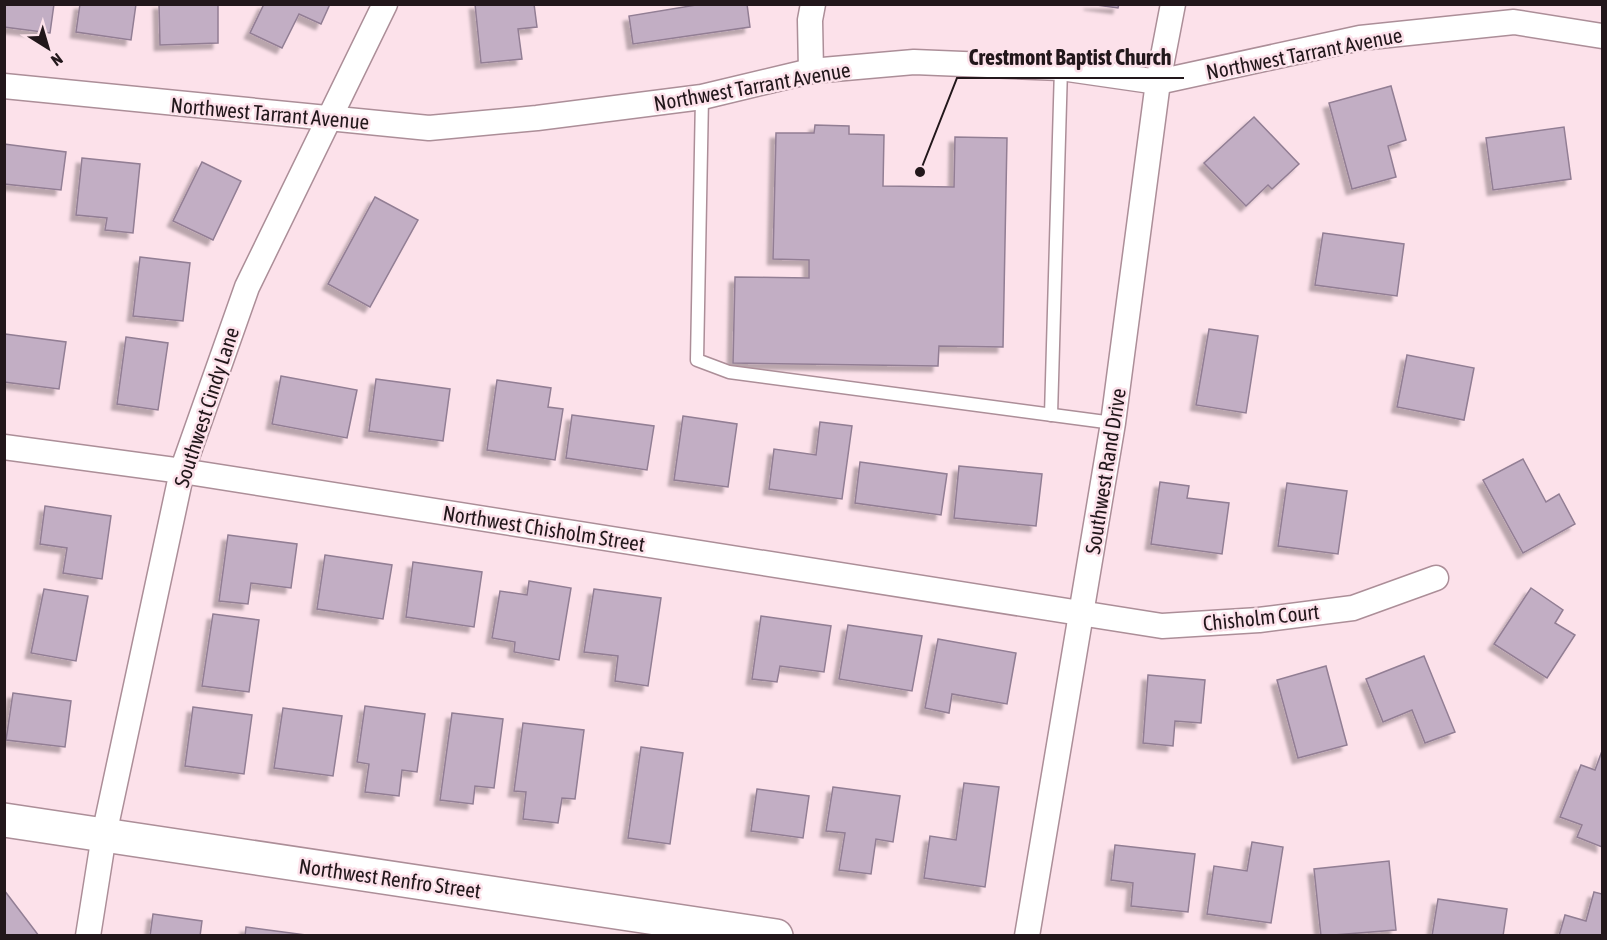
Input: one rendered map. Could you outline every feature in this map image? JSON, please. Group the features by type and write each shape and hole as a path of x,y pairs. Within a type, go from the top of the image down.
{"main road":[{"name":"Northwest Renfro Street","path":"4,820 776,936"}],"street":[{"name":"Southwest Cindy Lane","path":"88,936 104,835 182,471 247,287 327,118 385,4"},
{"path":"812,71 810,20 813,4"},
{"name":"Southwest Rand Drive","path":"1027,936 1051,779 1082,613 1113,423 1158,82 1173,4"},
{"name":"Northwest Tarrant Avenue","path":"4,86 429,128 537,118 702,97 812,71 914,62 1061,68 1158,82 1360,38 1514,21 1602,36"},
{"name":"Northwest Chisholm Street","path":"4,447 182,471 1082,613"},
{"name":"Chisholm Court","path":"1082,613 1162,626 1258,620 1353,608 1436,578"}],"lane":[{"path":"1051,415 1061,68"},
{"path":"702,97 696,360 729,372 1113,423"}],"building":[{"path":"4,4 54,4 50,33 4,27"},
{"path":"80,4 136,4 131,40 76,32"},
{"path":"159,4 218,4 218,43 160,45"},
{"path":"264,4 330,4 321,24 299,14 282,48 250,33"},
{"path":"475,4 534,4 537,27 518,29 522,59 481,63"},
{"path":"702,4 747,4 750,27 633,44 629,16"},
{"path":"1089,4 1119,4 1118,8"},
{"path":"1391,86 1406,140 1388,146 1396,177 1352,189 1329,103"},
{"path":"1254,117 1299,164 1272,189 1268,185 1246,206 1204,163"},
{"path":"815,125 849,126 849,134 884,135 883,186 954,187 955,137 1007,138 1003,347 939,346 938,366 733,363 735,277 809,278 809,260 773,259 776,133 814,133"},
{"path":"1564,127 1571,179 1493,190 1486,138"},
{"path":"4,144 66,152 61,190 4,184"},
{"path":"82,158 140,164 133,233 105,230 107,218 76,215"},
{"path":"202,162 241,181 213,240 173,221"},
{"path":"375,197 418,220 370,307 328,284"},
{"path":"1323,233 1404,244 1397,296 1315,285"},
{"path":"140,257 190,263 183,321 133,316"},
{"path":"1209,329 1258,336 1246,413 1196,405"},
{"path":"5,334 66,342 59,389 4,382"},
{"path":"126,337 168,343 158,410 117,404"},
{"path":"1407,355 1474,368 1464,420 1397,407"},
{"path":"281,376 357,390 347,438 272,424"},
{"path":"376,379 450,389 443,441 369,431"},
{"path":"497,380 551,388 548,407 563,409 555,460 487,450"},
{"path":"572,415 654,426 647,470 566,458"},
{"path":"683,416 737,424 728,487 674,480"},
{"path":"820,422 852,426 842,499 769,489 774,449 816,455"},
{"path":"1523,459 1546,502 1559,494 1575,524 1523,553 1483,480"},
{"path":"860,462 947,474 941,515 855,503"},
{"path":"959,466 1042,474 1036,526 954,518"},
{"path":"1160,482 1189,486 1187,498 1229,503 1222,554 1151,544"},
{"path":"1287,483 1347,491 1338,554 1278,546"},
{"path":"45,506 111,516 102,579 63,573 67,548 40,544"},
{"path":"228,535 297,544 291,588 251,583 248,604 219,601"},
{"path":"325,555 392,565 383,619 317,609"},
{"path":"413,562 482,572 474,627 406,617"},
{"path":"529,581 571,588 559,660 514,652 515,642 492,638 500,591 527,595"},
{"path":"1531,588 1563,610 1555,623 1575,635 1547,678 1494,644"},
{"path":"44,589 88,596 76,661 31,653"},
{"path":"594,589 661,598 648,686 615,681 618,656 584,652"},
{"path":"213,614 259,620 249,692 202,686"},
{"path":"761,616 831,626 824,672 780,666 777,682 752,679"},
{"path":"848,625 922,636 912,691 839,679"},
{"path":"938,639 1016,653 1007,704 952,694 949,713 925,708"},
{"path":"1424,656 1455,732 1425,743 1412,710 1383,722 1366,679"},
{"path":"1326,666 1347,745 1298,758 1277,680"},
{"path":"1148,675 1205,680 1201,723 1175,721 1173,746 1143,743"},
{"path":"13,693 71,701 65,747 6,740"},
{"path":"365,706 425,714 417,772 402,770 399,796 365,792 369,764 357,762"},
{"path":"193,707 252,715 244,774 185,766"},
{"path":"283,708 342,716 333,776 274,768"},
{"path":"452,713 503,719 494,788 475,786 473,804 440,800"},
{"path":"523,723 584,730 575,799 562,798 558,823 523,819 526,792 514,791"},
{"path":"641,747 683,753 670,844 628,838"},
{"path":"1602,751 1602,847 1577,837 1582,825 1560,817 1581,765 1595,770"},
{"path":"964,783 999,787 985,887 924,878 930,836 956,840"},
{"path":"833,787 900,796 893,842 876,839 871,874 839,870 845,833 826,831"},
{"path":"757,789 809,796 803,838 751,831"},
{"path":"1252,842 1283,847 1271,923 1207,914 1214,866 1247,871"},
{"path":"1115,845 1195,854 1188,912 1131,906 1133,883 1111,880"},
{"path":"1389,861 1396,930 1321,936 1314,869"},
{"path":"4,890 39,936 4,936"},
{"path":"1594,892 1602,894 1602,936 1559,936 1565,915 1586,921"},
{"path":"1438,899 1507,909 1503,936 1432,936"},
{"path":"153,914 202,921 200,936 150,936"},
{"path":"246,927 306,935 245,936"}],"place":[{"name":"Crestmont Baptist Church","path":"920,172"}]}
